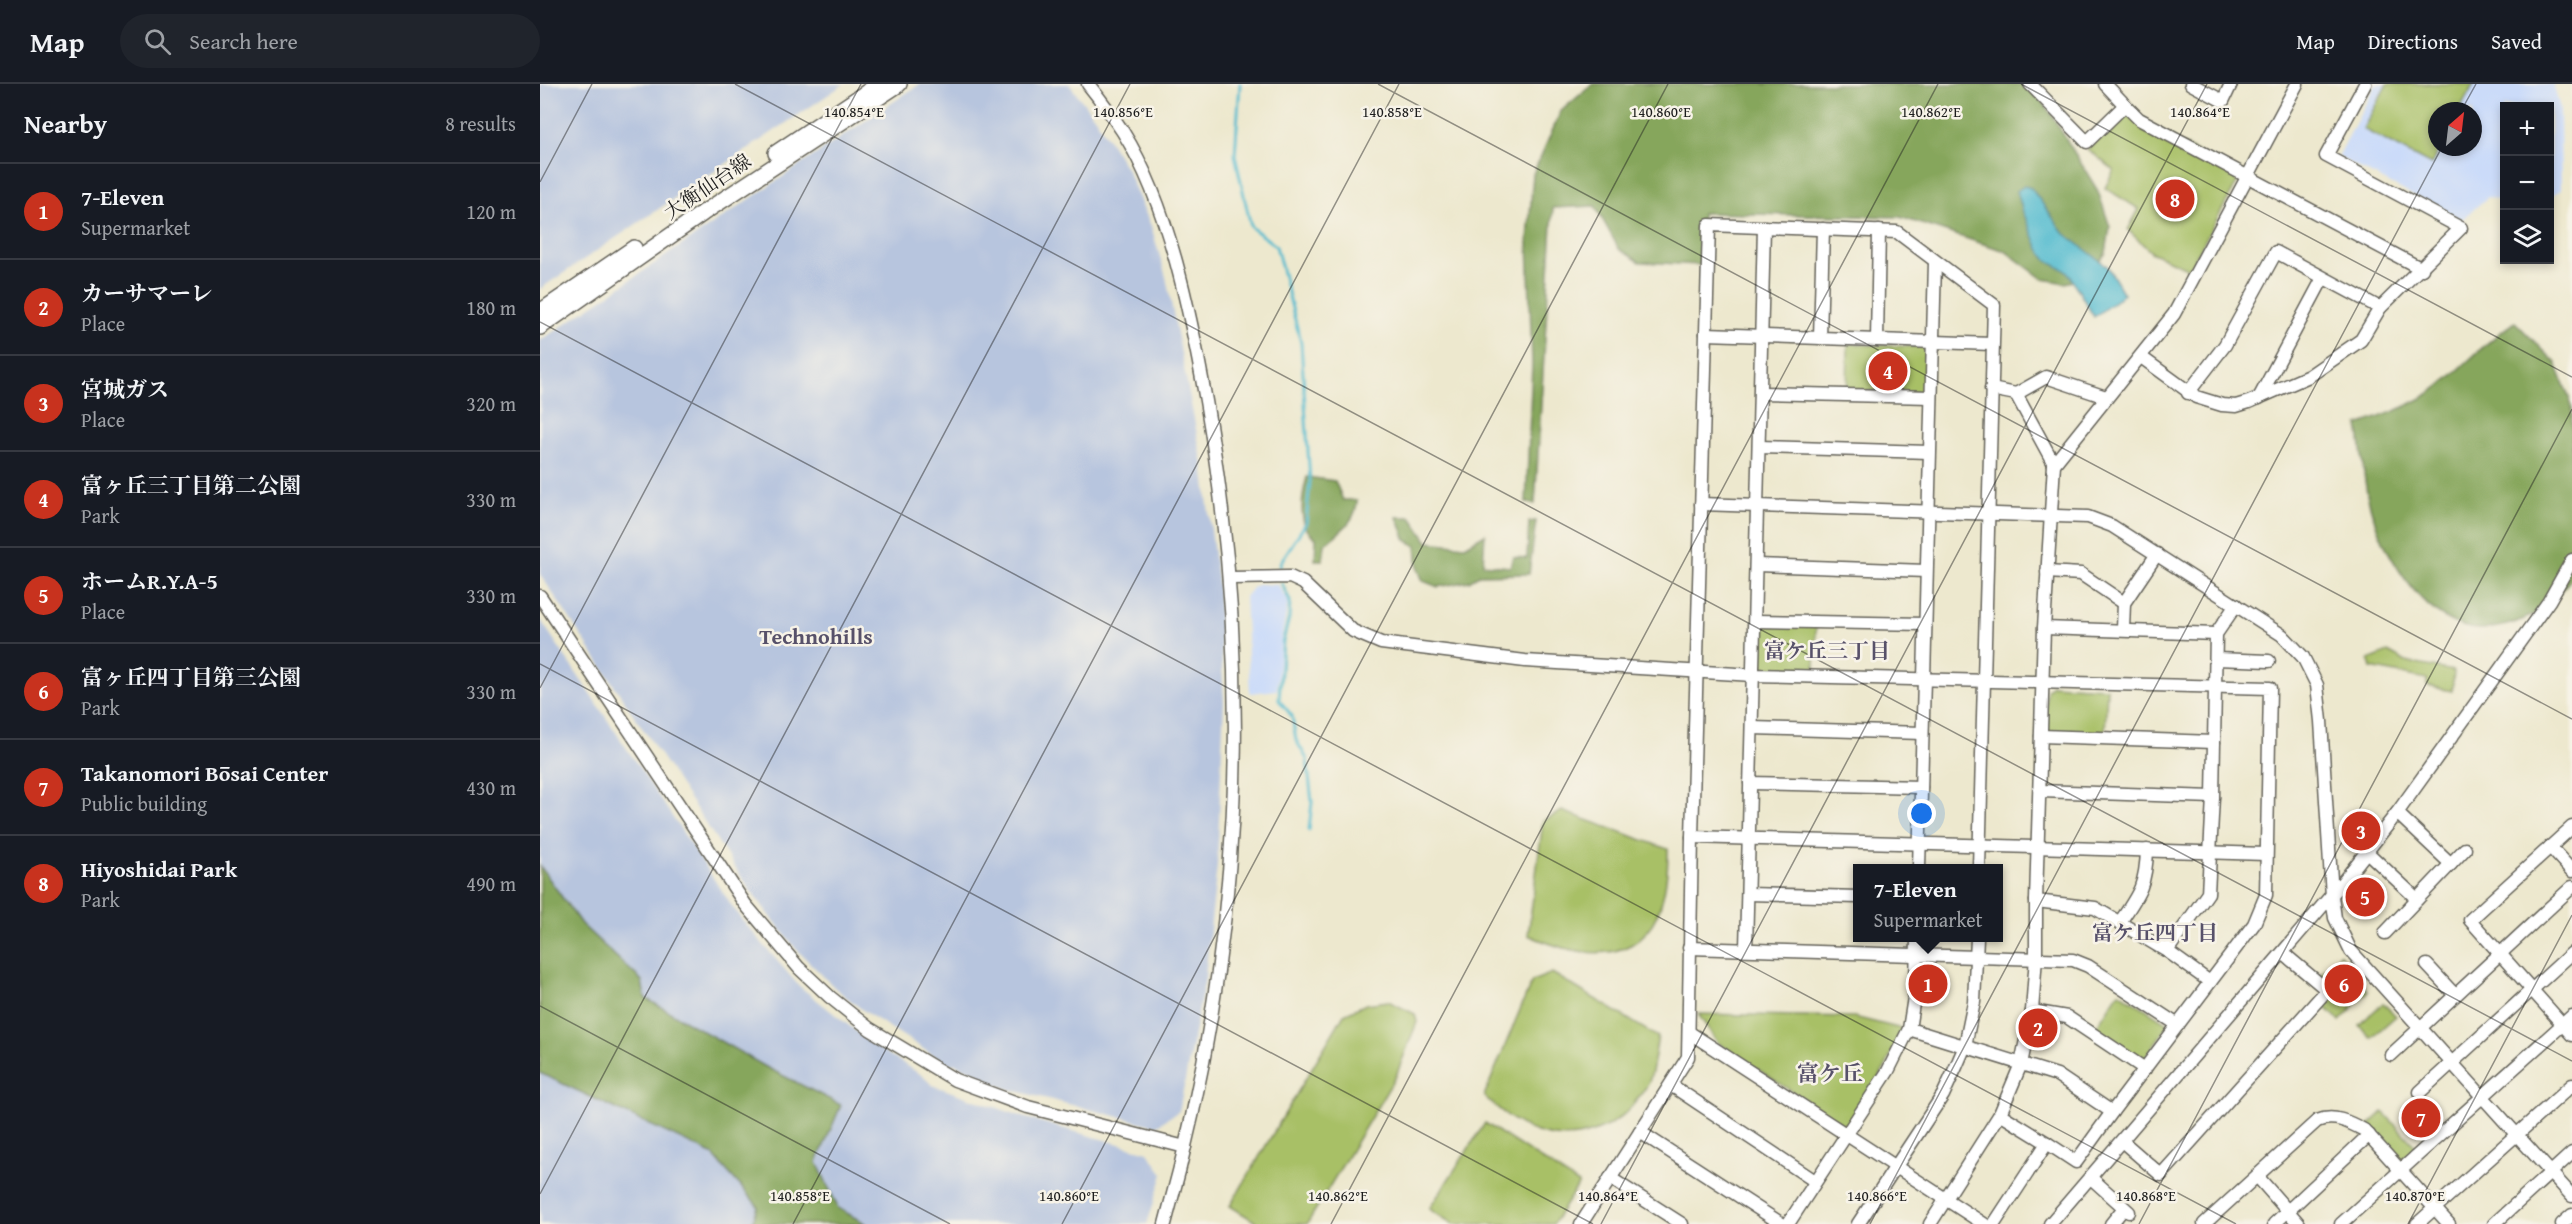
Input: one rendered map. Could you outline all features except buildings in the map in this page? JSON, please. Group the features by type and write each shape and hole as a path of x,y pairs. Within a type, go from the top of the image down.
{"main road":[{"name":"大衡仙台線","path":"540,312 879,84"},
{"name":"大衡仙台線","path":"540,327 703,213 899,84"}],"street":[{"path":"1088,84 1133,150 1161,214 1175,261 1199,359 1213,438 1230,578 1236,762 1232,855 1220,972 1207,1053 1165,1224"},
{"path":"2030,84 2087,142 2126,105"},
{"path":"2105,84 2139,119 2422,270"},
{"path":"2191,84 2223,100 2231,84"},
{"path":"1930,1224 2000,1114 2021,1064 2032,1011 2036,957 2044,628 2049,514 2054,464 2174,314 2297,84"},
{"path":"2140,357 2188,393 2222,405 2236,406 2259,398 2309,376 2361,339 2380,308 2422,270 2461,228 2326,156 2365,84"},
{"path":"1582,1224 1688,1057 1709,225 1897,232 1994,305 1979,864"},
{"path":"1746,949 1764,227"},
{"path":"1820,339 1823,229"},
{"path":"1877,340 1879,231"},
{"path":"2188,393 2225,345 2276,252 2380,308"},
{"path":"1919,864 1935,262"},
{"path":"2259,398 2324,278"},
{"path":"1706,334 1992,344"},
{"path":"1991,389 2016,394 2046,377 2106,398"},
{"path":"1761,393 1931,397"},
{"path":"2016,394 2054,464"},
{"path":"1759,447 1929,452"},
{"path":"1701,504 2078,515 2096,519 2112,526 2157,554 2291,642 2313,675 2321,721 2335,918 2351,951 2572,1196"},
{"path":"2123,629 2124,603 2157,554"},
{"path":"2051,1223 2332,896 2367,852 2549,601 2572,560"},
{"path":"1756,565 1926,571"},
{"path":"2047,572 2081,574 2124,603"},
{"path":"1230,578 1290,577 1303,583 1353,631 1381,643 1576,666 1753,675 2270,688 2266,896 2254,924 2076,1162 2000,1114"},
{"path":"540,596 745,904 799,968 830,997 870,1029 963,1083 1028,1107 1185,1147"},
{"path":"2166,951 2208,892 2213,797 2216,634 2236,605"},
{"path":"1755,621 1925,624"},
{"path":"2044,628 2216,634"},
{"path":"2216,659 2269,662"},
{"path":"1752,728 1922,733"},
{"path":"2041,736 2214,742"},
{"path":"1750,783 1921,787"},
{"path":"2040,791 2213,797"},
{"path":"2397,813 2451,864"},
{"path":"2572,827 2470,920 2572,1035"},
{"path":"1692,837 2266,854"},
{"path":"2550,847 2572,871"},
{"path":"2385,933 2465,849"},
{"path":"2120,922 2140,892 2146,874 2147,850"},
{"path":"2367,852 2417,899"},
{"path":"2391,1055 2454,994 2500,955 2572,887"},
{"path":"1748,894 1853,897"},
{"path":"2036,901 2096,908 2166,951 2210,982"},
{"path":"1788,1224 1888,1071 1909,1029 1916,985 1917,942"},
{"path":"1858,1224 1942,1095 1965,1046 1974,1002 1977,942"},
{"path":"1689,948 2036,957 2073,960 2088,966 2178,1025"},
{"path":"2122,1142 2161,1175 2327,990 2283,952"},
{"path":"2420,1092 2572,953"},
{"path":"2427,965 2454,994"},
{"path":"2032,1011 2067,1017 2145,1069"},
{"path":"2340,1224 2572,1016"},
{"path":"1909,1029 2057,1075 2112,1112"},
{"path":"1690,1033 1984,1224"},
{"path":"1671,1085 1815,1181"},
{"path":"2417,1224 2572,1085"},
{"path":"2204,1224 2317,1121 2327,1117 2348,1122 2369,1135 2450,1224"},
{"path":"1640,1132 1782,1224"},
{"path":"2274,1224 2369,1135"},
{"path":"1994,1224 2047,1143"},
{"path":"2494,1224 2572,1153"},
{"path":"2257,1176 2299,1224"},
{"path":"1610,1178 1682,1224"},
{"path":"2091,1178 2127,1210 2111,1224"},
{"path":"2562,1224 2572,1215"}],"shaded area":[{"path":"540,84 844,84 540,289"},
{"path":"920,84 1069,84 1095,118 1126,168 1151,226 1166,277 1203,465 1218,587 1224,702 1217,865 1205,978 1179,1111 1156,1126 1008,1089 981,1079 974,1072 955,1064 947,1064 864,1011 835,988 796,949 750,890 540,574 540,341"},
{"path":"2376,84 2553,84 2560,108 2561,190 2554,194 2554,102 2500,102 2500,201 2488,197 2461,220 2338,157"},
{"path":"1260,584 1278,585 1288,602 1281,641 1277,690 1250,693 1245,597 1253,587"},
{"path":"540,619 738,915 798,985 872,1044 923,1076 932,1085 1026,1118 1148,1152 1163,1174 1147,1224 866,1224 838,1208 817,1162 840,1105 766,1067 645,998 642,981 581,924 540,866"},
{"path":"540,1073 712,1154 759,1206 752,1224 540,1224"}],"green space":[{"path":"1593,84 2029,84 2049,111 2098,191 2110,227 2106,253 2091,272 2078,280 2065,283 2043,279 2005,251 1900,217 1702,213 1701,265 1640,262 1619,249 1595,206 1553,208 1535,504 1526,503 1532,364 1528,241 1533,174 1561,111"},
{"path":"2387,84 2474,84 2464,102 2428,102 2428,156 2436,156 2431,165 2363,129"},
{"path":"2127,113 2235,174 2237,183 2189,269 2151,252 2128,230 2139,209 2105,188 2114,170 2087,149 2122,115"},
{"path":"2515,322 2556,363 2572,406 2572,578 2549,604 2532,615 2516,622 2488,629 2470,628 2452,622 2434,611 2419,596 2393,559 2383,540 2369,502 2358,425 2404,407 2430,393"},
{"path":"1848,344 1925,347 1929,352 1928,391 1923,393 1847,391"},
{"path":"1307,477 1335,481 1343,500 1357,500 1351,520 1325,544 1323,560 1315,560 1316,538 1305,526 1303,518 1302,501"},
{"path":"1397,517 1411,517 1428,542 1465,546 1485,534 1483,564 1510,567 1513,557 1527,558 1529,522 1536,521 1529,574 1479,575 1469,581 1438,587 1423,581 1418,569 1416,546 1406,540"},
{"path":"1763,624 1816,626 1815,673 1760,669 1758,628"},
{"path":"2388,652 2406,662 2454,671 2452,691 2427,686 2427,679 2371,668 2369,660"},
{"path":"2052,685 2107,688 2105,734 2049,733 2044,728 2047,690"},
{"path":"1562,811 1668,849 1666,883 1659,911 1647,931 1631,944 1611,952 1587,952 1560,947 1528,935 1543,821"},
{"path":"540,866 581,924 642,981 645,998 766,1067 841,1105 817,1162 838,1208 866,1224 752,1224 758,1206 712,1154 540,1073"},
{"path":"2340,954 2368,991 2340,1021 2322,1004 2333,990 2318,977"},
{"path":"1552,973 1658,1037 1651,1077 1630,1109 1607,1126 1594,1132 1566,1137 1552,1136 1523,1126 1484,1096 1532,981"},
{"path":"2119,992 2169,1024 2143,1060 2095,1029"},
{"path":"1388,1001 1415,1014 1417,1022 1396,1076 1307,1224 1259,1224 1230,1206 1344,1014 1366,1004"},
{"path":"2383,1003 2396,1016 2371,1038 2359,1025"},
{"path":"1698,1014 1854,1017 1902,1029 1885,1068 1849,1124 1843,1125 1718,1043"},
{"path":"2383,1112 2420,1151 2400,1169 2364,1130"},
{"path":"1485,1123 1579,1184 1553,1224 1453,1224 1429,1209"}],"water":[{"path":"2024,186 2031,188 2064,233 2108,267 2124,294 2094,317 2067,271 2047,261 2039,249 2023,212 2017,191"}],"waterway":[{"path":"1240,84 1235,155 1251,227 1276,246 1301,343 1310,481 1306,523 1280,563 1280,568"},
{"path":"1282,584 1290,601 1289,618 1283,641 1279,700 1292,716 1296,740 1307,759 1312,802 1309,830"}],"place":[{"name":"Hiyoshidai Park","path":"2175,199"},
{"name":"富ヶ丘三丁目第二公園","path":"1888,371"},
{"name":"宮城ガス","path":"2361,831"},
{"name":"ホームR.Y.A-5","path":"2365,897"},
{"name":"7-Eleven","path":"1928,984"},
{"name":"富ヶ丘四丁目第三公園","path":"2344,984"},
{"name":"カーサマーレ","path":"2038,1028"},
{"name":"Takanomori Bōsai Center","path":"2421,1118"}],"district":[{"name":"Technohills","path":"816,636"},
{"name":"富ケ丘三丁目","path":"1827,650"},
{"name":"富ケ丘四丁目","path":"2155,932"},
{"name":"富ケ丘","path":"1830,1073"}]}
